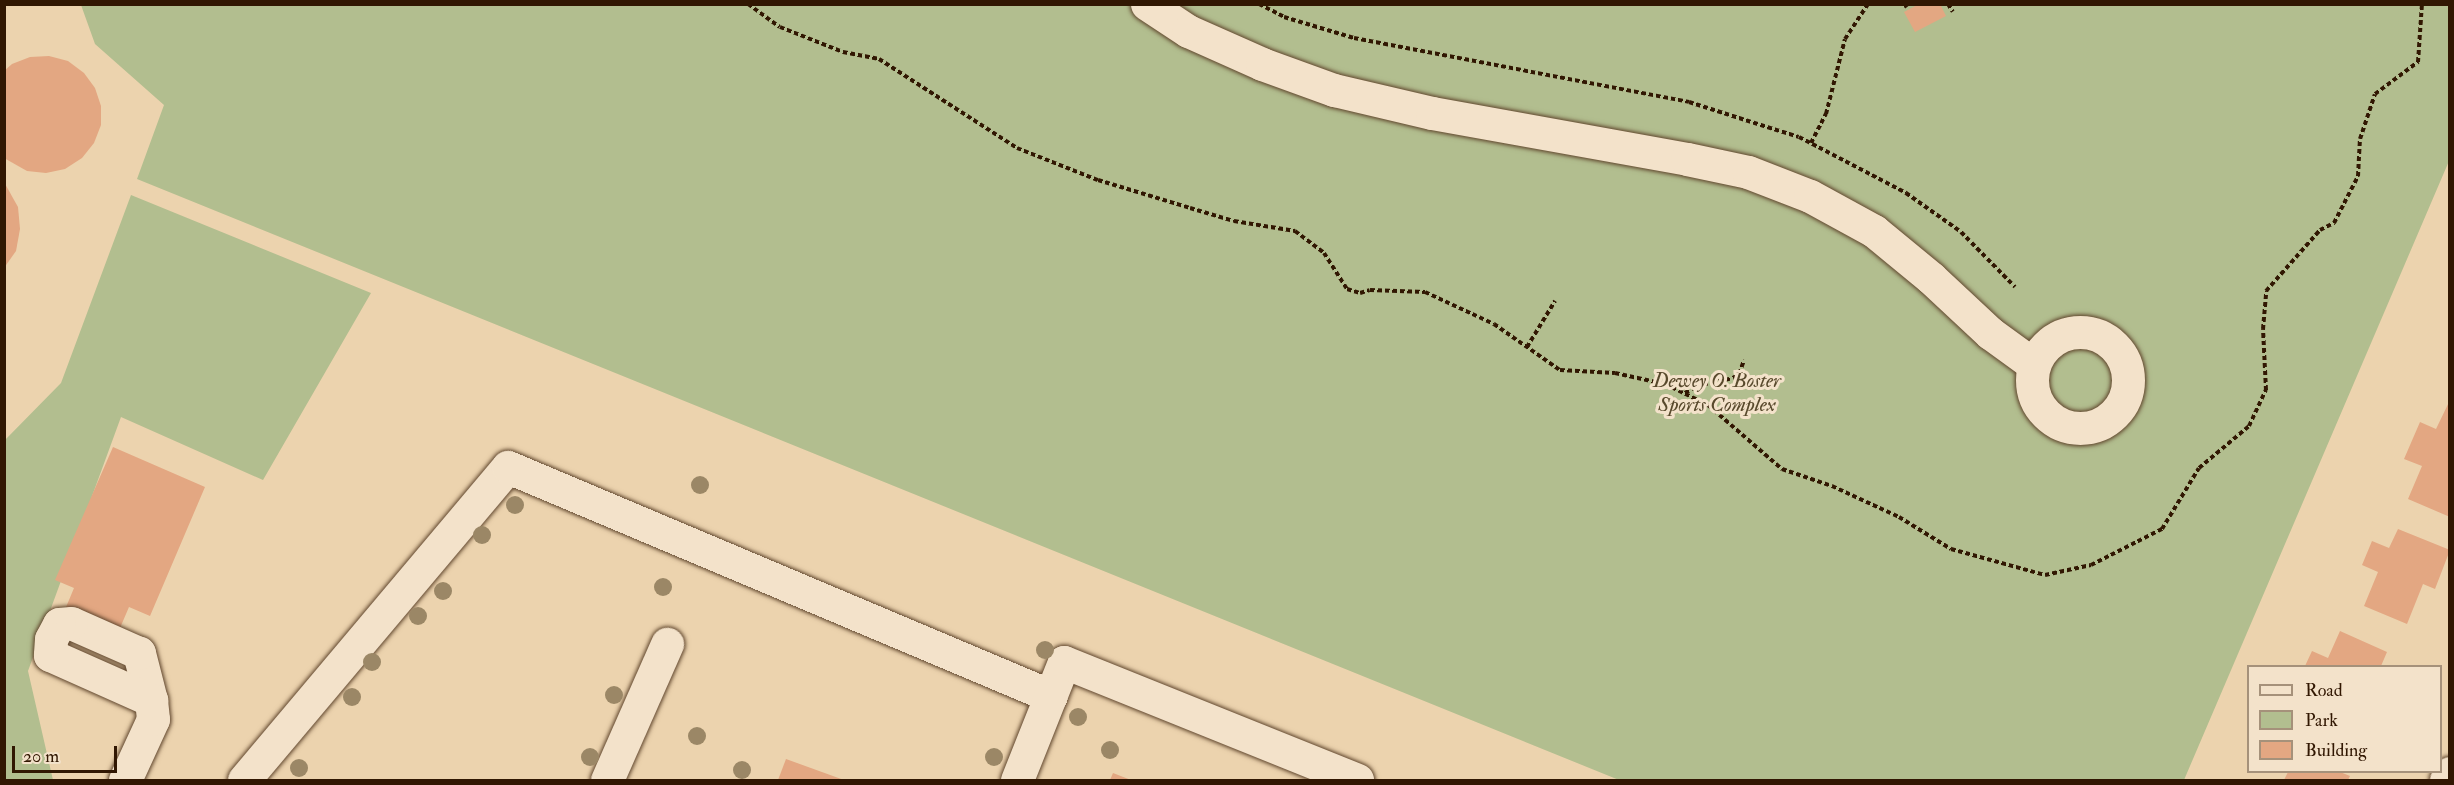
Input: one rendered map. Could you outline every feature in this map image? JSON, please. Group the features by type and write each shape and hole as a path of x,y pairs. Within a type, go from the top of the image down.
{"street":[{"path":"1147,4 1188,31 1262,64 1334,90 1432,112 1748,172 1810,196 1875,231 1931,278 1990,333 2034,365"},
{"path":"244,780 508,467 1051,696"},
{"path":"607,780 667,644"},
{"path":"1017,780 1064,662 1357,780"},
{"path":"125,780 153,719 151,699"},
{"path":"2446,780 2450,773"}],"path":[{"path":"748,4 780,27 843,52 879,59 1017,148 1098,180 1234,221 1295,231 1324,253 1347,289 1360,293 1370,290 1425,292 1494,324 1560,370 1615,373 1665,384 1708,405 1782,469 1832,486 1899,517 1951,549 2045,575 2091,565 2162,529 2199,468 2249,426 2265,390 2263,328 2266,291 2320,230 2334,223 2358,176 2360,138 2375,94 2418,62 2422,4"},
{"path":"1811,143 1826,114 1845,39 1868,4"},
{"path":"1948,4 1953,12"},
{"path":"1527,347 1556,301"},
{"path":"1684,394 1696,386 1733,378 1738,374 1744,360"}],"green space":[{"name":"Dewey O. Boster Sports Complex","path":"81,5 2449,5 2449,161 2184,780 1619,780 137,179 164,105 95,44"},
{"path":"131,195 371,293 263,480 121,417 28,671 53,780 5,780 5,440 61,383"}],"building":[{"path":"1919,4 1940,4 1946,16 1915,32 1904,12"},
{"path":"49,56 68,61 84,73 95,88 101,106 101,125 94,143 82,158 65,169 46,173 27,171 4,158 4,71 12,64 30,57"},
{"path":"4,182 18,207 20,229 16,251 4,268"},
{"path":"2450,400 2450,517 2408,499 2422,466 2404,459 2420,422 2436,429"},
{"path":"113,447 205,487 150,616 129,607 117,635 64,612 74,588 55,580"},
{"path":"2398,529 2450,550 2435,589 2423,584 2407,624 2364,606 2378,572 2362,565 2372,541 2389,548"},
{"path":"2340,631 2387,652 2381,665 2305,665 2312,651 2328,658"},
{"path":"786,759 844,780 778,780"},
{"path":"1113,773 1131,780 1110,780"},
{"path":"2288,773 2342,773 2350,776 2348,780 2284,780"}]}
